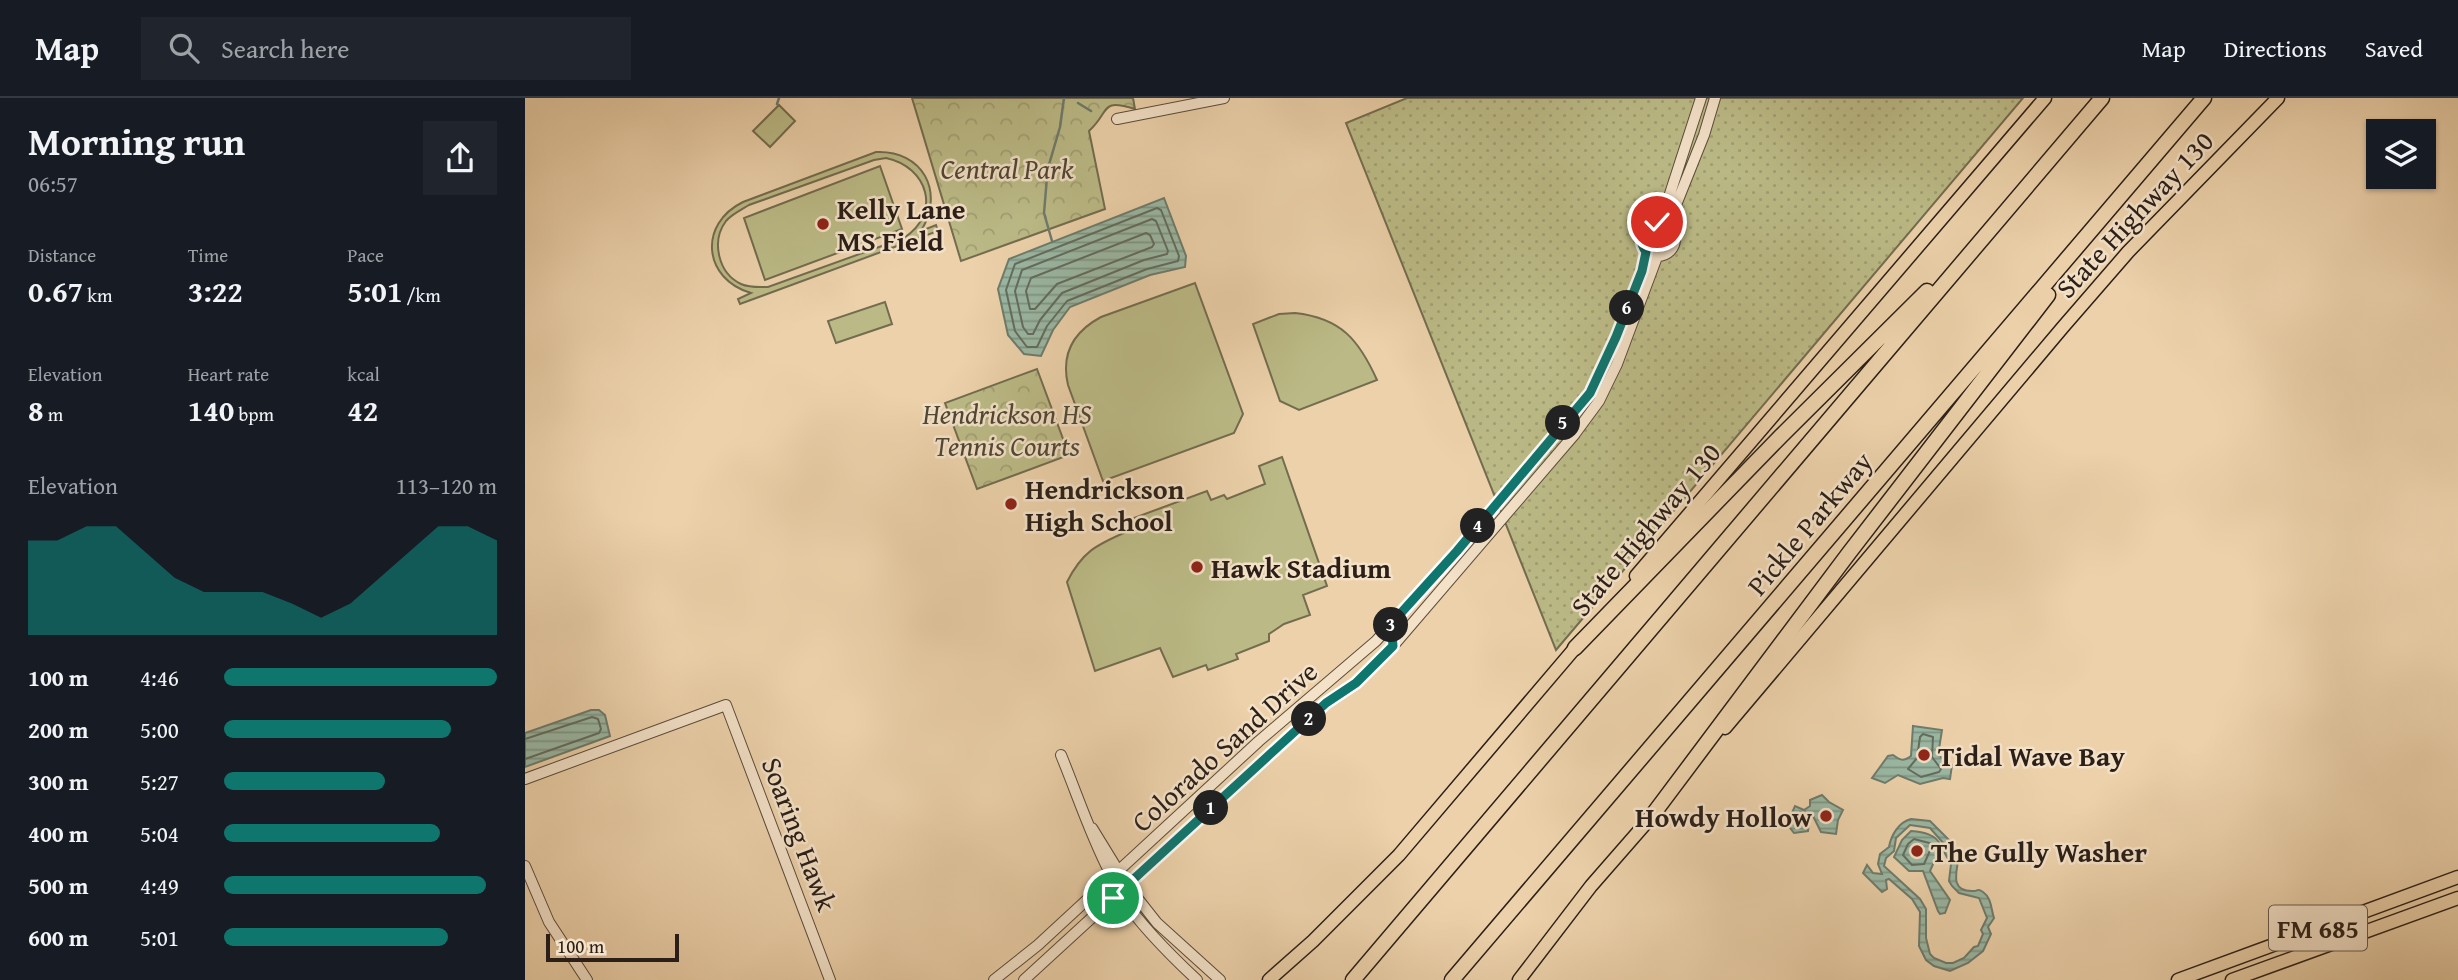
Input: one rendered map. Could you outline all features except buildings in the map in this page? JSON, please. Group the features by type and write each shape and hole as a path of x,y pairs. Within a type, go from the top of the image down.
{"highway":[{"name":"Pickle Parkway","path":"1353,980 2102,98"},
{"name":"Pickle Parkway","path":"1452,980 2204,98"},
{"path":"1648,821 1849,553 2169,139"},
{"path":"1575,648 2016,199"}],"main road":[{"name":"State Highway 130","path":"1269,980 1313,941 1399,855 2045,98"},
{"name":"State Highway 130","path":"1519,980 1591,886 2071,317 2128,252 2278,98"},
{"name":"FM 685","path":"2178,980 2458,877"},
{"name":"FM 685","path":"2232,980 2458,898"}],"street":[{"path":"1117,119 1224,98"},
{"path":"1657,222 1668,225 1674,234 1674,245 1667,254 1651,254 1641,242 1643,231 1657,222 1666,206 1701,98"},
{"path":"1668,225 1704,135 1715,98"},
{"name":"Colorado Sand Drive","path":"994,980 1038,945 1259,741 1358,658 1391,624 1457,551 1590,393 1651,254"},
{"name":"Colorado Sand Drive","path":"1024,980 1317,711 1356,683 1393,646 1565,445 1599,401 1617,364 1651,254"},
{"path":"1391,624 1393,646"},
{"name":"Soaring Hawk","path":"525,779 726,705 830,980"},
{"path":"1061,755 1088,821 1115,874 1119,893 1141,923 1197,980"},
{"path":"525,866 549,922 587,980"},
{"path":"1115,874 1157,923 1220,980"}],"green space":[{"name":"Central Park","path":"912,98 1133,98 1135,109 1110,106 1089,131 1105,209 961,261"},
{"path":"1407,98 2023,98 1556,650 1346,123"},
{"path":"779,105 795,121 770,147 753,131"},
{"path":"876,152 892,153 906,158 925,176 930,188 931,202 921,231 936,225 938,231 740,304 738,299 751,293 735,286 723,276 712,251 713,237 719,224 728,212 743,202","holes":["886,158 900,163 920,181 926,204 916,228 904,238 768,287 741,284 733,279 722,265 718,247 721,229 731,216 749,205 874,160"]},
{"name":"Kelly Lane MS Field","path":"880,166 902,229 765,280 744,218"},
{"path":"1195,283 1243,414 1234,433 1103,481 1068,385 1066,364 1071,345 1083,330 1101,317"},
{"path":"885,302 892,324 836,343 828,321"},
{"path":"1295,313 1325,320 1346,333 1363,353 1377,380 1299,410 1280,401 1253,324 1279,314"},
{"name":"Hendrickson HS Tennis Courts","path":"1037,369 1069,455 977,489 945,403"},
{"name":"Hawk Stadium","path":"1282,457 1327,586 1303,595 1310,615 1284,624 1269,634 1269,641 1236,654 1238,659 1208,670 1206,665 1173,677 1160,648 1095,671 1067,582 1084,556 1126,532 1123,522 1207,491 1211,500 1224,495 1227,499 1265,484 1259,466"}],"water":[{"path":"1164,198 1186,256 1185,267 1150,275 1070,307 1053,330 1041,356 1024,354 1008,335 998,289 1009,259"},
{"path":"591,710 599,710 605,715 610,736 525,767 525,733"},
{"name":"Tidal Wave Bay","path":"1913,726 1942,730 1938,755 1952,765 1950,779 1943,778 1920,784 1898,775 1885,783 1872,778 1888,756 1893,755 1904,760 1911,756"},
{"name":"Howdy Hollow","path":"1822,795 1843,810 1836,834 1821,832 1812,814 1805,818 1809,823 1808,831 1794,833 1787,824 1793,821 1790,817 1795,806 1804,810 1810,806 1810,800"},
{"path":"1911,819 1930,821 1951,842 1958,861 1958,885 1965,890 1981,891 1991,904 1994,918 1988,927 1991,934 1983,951 1968,963 1950,971 1934,966 1926,960 1919,946 1920,912 1912,899 1889,879 1886,880 1887,889 1882,892 1863,873 1867,865 1873,873 1882,874 1878,864 1880,854 1889,847 1896,830","holes":["1910,825 1930,828 1945,845 1943,850 1951,864 1949,881 1952,886 1959,893 1979,898 1987,918 1978,946 1953,963 1946,963 1930,954 1926,938 1926,909 1920,899 1884,866 1886,858 1894,851 1896,838"]},
{"name":"The Gully Washer","path":"1911,831 1932,836 1941,846 1930,871 1950,900 1945,913 1940,914 1938,911 1923,871 1909,871 1894,857 1902,840"}],"waterway":[{"path":"777,104 779,98"},
{"path":"1048,168 1060,127 1064,98"},
{"path":"1078,103 1091,111"},
{"path":"1047,177 1044,213 1052,241"}],"place":[{"name":"Kelly Lane MS Field","path":"823,224"},
{"name":"Hendrickson High School","path":"1011,504"},
{"name":"Hawk Stadium","path":"1197,567"},
{"name":"Tidal Wave Bay","path":"1924,755"},
{"name":"Howdy Hollow","path":"1826,816"},
{"name":"The Gully Washer","path":"1917,851"}],"route":[{"path":"1113,898 1251,770 1326,703 1356,683 1393,646 1391,624 1457,551 1590,393 1642,271 1646,252 1641,242 1643,231 1657,222"}]}
